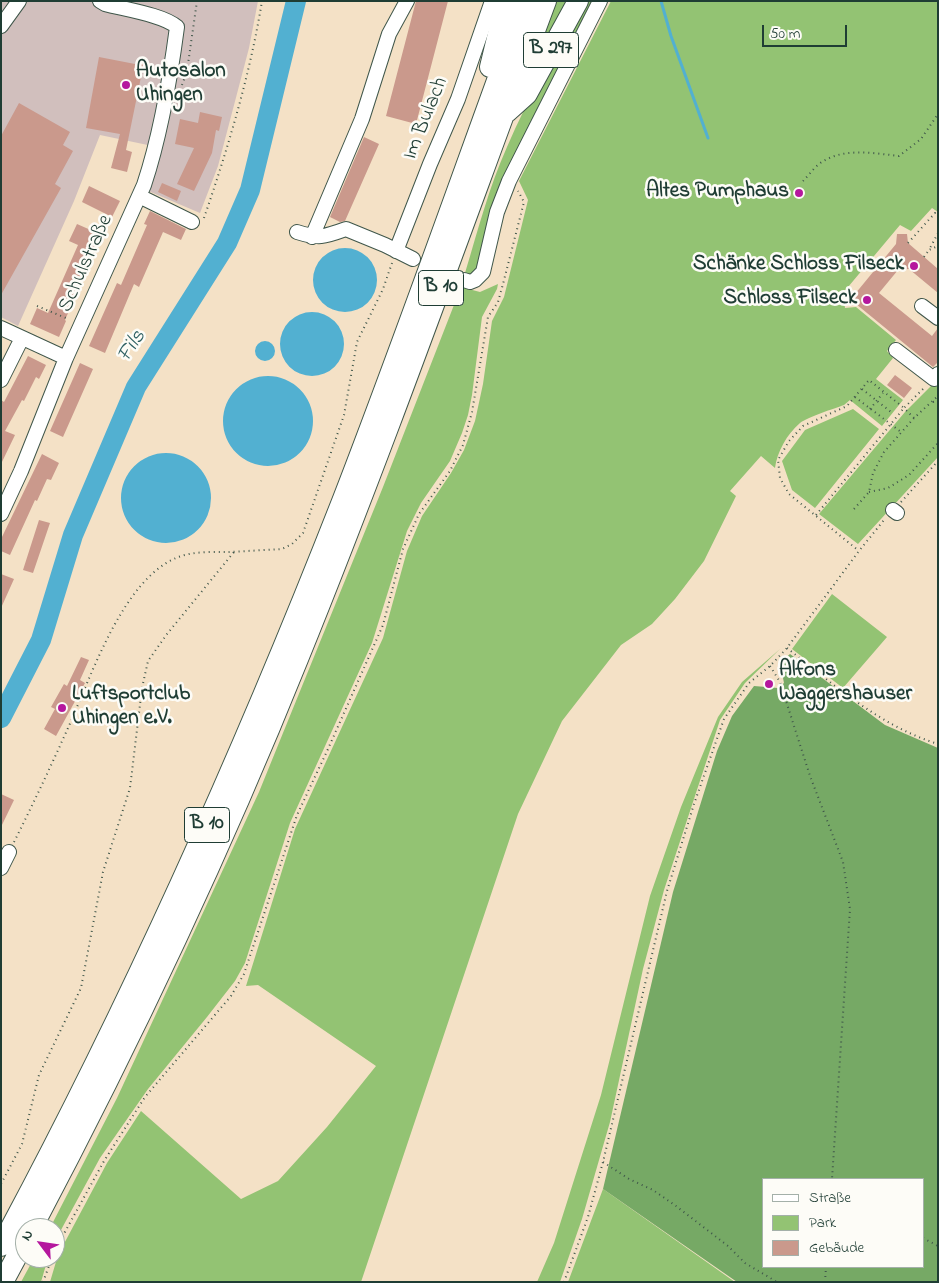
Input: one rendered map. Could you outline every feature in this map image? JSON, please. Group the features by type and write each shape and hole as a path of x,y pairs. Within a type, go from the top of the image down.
{"highway":[{"name":"B 10","path":"495,112 488,75 506,1"},
{"name":"B 10","path":"37,1218 97,1102 177,935 223,835 298,661 376,460 495,112 526,1"},
{"name":"B 10","path":"1,1246 80,1095 165,919 272,674 495,112 546,1"},
{"name":"B 297","path":"495,112 527,94 578,1"},
{"path":"3,1282 15,1260"}],"street":[{"path":"1,26 18,1"},
{"name":"Schulstraße","path":"2,510 21,471 66,358 139,196 152,162 170,82 177,26 172,22 100,1"},
{"path":"312,237 362,118 389,34 407,1"},
{"name":"Im Bulach","path":"396,251 430,164 458,100 492,1"},
{"path":"464,280 470,282 475,280 483,272 497,212 509,181 600,1"},
{"path":"139,196 192,222"},
{"path":"298,232 312,237 326,237 346,229 413,259"},
{"path":"922,306 938,318"},
{"path":"1,328 66,358"},
{"path":"1,380 22,338"},
{"path":"896,350 936,376"},
{"path":"1,868 10,852"}],"path":[{"path":"192,222 198,224 202,222 221,168 257,30 262,1"},
{"path":"803,181 820,164 840,154 870,153 899,156 921,139 938,114"},
{"path":"65,1232 104,1161 145,1097 231,996 244,974 297,815 383,625 403,549 419,514 450,471 463,445 472,412 488,317 498,302 524,202 509,181"},
{"path":"908,243 935,213 938,215"},
{"path":"924,257 938,233"},
{"path":"929,250 938,246"},
{"path":"10,852 37,798 105,643 123,610 141,584 158,569 177,558 203,553 282,549 292,544 303,533 344,415 358,342 383,289 396,251"},
{"path":"36,306 66,318"},
{"path":"816,515 890,424 936,376"},
{"path":"859,551 789,494 780,478 778,460 789,441 803,426 847,406 869,380 914,418"},
{"path":"862,389 891,412"},
{"path":"870,409 883,392"},
{"path":"854,509 869,492 873,473 884,452 914,418 938,396"},
{"path":"855,397 901,432"},
{"path":"930,403 938,400"},
{"path":"869,492 888,488 909,475 938,443"},
{"path":"564,1282 588,1217 603,1162 667,891 694,804 724,719 749,683 770,666 787,648 859,551 938,461"},
{"path":"1,1184 22,1144 39,1075 81,988 103,872 130,788 142,688 148,661 167,634 234,552"},
{"path":"787,648 885,722 907,733 938,744"},
{"path":"770,666 780,682 810,776 843,862 850,909 832,1178"},
{"path":"603,1162 629,1179 661,1196 709,1230 745,1263 777,1282"},
{"path":"924,1239 938,1246"},
{"path":"43,1282 48,1268"},
{"path":"825,1282 826,1268"}],"shaded area":[{"path":"1,1 258,1 249,48 218,166 200,213 146,190 162,148 100,135 74,201 18,326 1,317"}],"green space":[{"path":"553,1 570,1 533,64"},
{"path":"583,1 595,1 536,114 481,263 476,272 465,273 489,193 515,128"},
{"path":"611,1 938,1 938,212 932,208 911,231 900,225 843,293 845,308 856,307 896,340 887,351 893,358 876,379 903,400 882,426 850,400 844,405 800,423 783,444 775,468 761,456 730,491 736,496 704,561 675,599 652,624 621,645 562,721 518,814 361,1282 50,1282 54,1268 65,1268 65,1242 107,1163 141,1111 241,1199 278,1181 327,1127 376,1066 258,985 246,986 295,829 383,638 407,551 422,516 464,450 475,421 483,384 492,321 504,297 528,200 519,181"},
{"path":"498,284 482,317 472,395 462,433 450,461 421,503 407,531 372,643 290,823 245,963 235,981 148,1089 100,1158 65,1223 65,1218 55,1218 117,1098 259,792 383,487 461,287 480,292"},
{"path":"938,379 938,457 858,544 819,514 905,412"},
{"path":"853,409 879,429 815,508 792,490 782,461 805,430"},
{"path":"832,594 887,637 843,688 792,649"},
{"path":"780,649 745,683 720,720 664,890 643,969 610,1122 582,1219 560,1282 537,1282 554,1243 601,1095 650,896 681,807 718,717 742,682"},
{"path":"790,654 885,725 938,748 938,1282 737,1282 603,1189 673,892 717,751 732,716 754,686 778,688 784,683 780,663"},
{"path":"603,1189 735,1282 568,1282"},
{"path":"29,1268 45,1268 41,1282 21,1282"}],"water":[{"path":"339,248 351,248 368,257 375,268 377,280 375,292 368,303 351,312 339,312 327,307 318,298 313,286 313,274 318,262 327,253"},
{"path":"312,312 330,318 338,326 344,344 338,362 330,370 312,376 294,370 286,362 280,344 286,326 294,318"},
{"path":"265,341 272,344 275,351 272,358 265,361 258,358 255,351 258,344"},
{"path":"268,376 285,379 300,389 310,404 313,421 310,438 300,453 285,463 268,466 251,463 236,453 226,438 223,421 226,404 236,389 251,379"},
{"path":"166,453 183,457 198,466 207,481 211,498 207,515 198,530 183,539 166,543 149,539 134,530 125,515 121,498 125,481 134,466 149,457"}],"building":[{"path":"416,1 448,1 416,124 386,116"},
{"path":"99,57 135,64 138,60 143,61 146,66 145,71 142,72 126,150 132,152 127,172 111,168 120,134 86,128"},
{"path":"19,103 70,132 63,145 73,151 55,184 61,188 1,295 1,136"},
{"path":"200,112 222,117 219,131 216,130 212,153 194,191 177,184 194,148 175,144 180,119 198,123"},
{"path":"364,137 379,144 345,221 340,222 330,217"},
{"path":"162,183 181,191 177,201 158,192"},
{"path":"89,186 120,201 112,217 82,202"},
{"path":"150,211 186,229 181,240 163,232 139,287 134,284 105,353 89,346 117,283 121,285 147,225 144,224"},
{"path":"77,224 102,235 59,337 30,324 37,308 48,313 78,245 69,241"},
{"name":"Schloss Filseck","path":"897,234 907,234 908,243 938,269 938,293 909,269 898,270 879,293 932,336 938,328 938,362 933,367 856,304 847,305 846,295 855,294 896,244"},
{"path":"28,356 46,365 39,379 36,377 24,401 22,400 5,431 15,435 1,464 1,400 4,402"},
{"path":"80,363 93,369 63,437 50,431"},
{"path":"895,375 912,388 904,398 887,385"},
{"path":"42,454 59,463 51,480 47,479 37,501 35,500 10,555 1,551 1,539"},
{"path":"39,520 50,523 33,573 23,570"},
{"path":"1,574 14,579 1,608"},
{"name":"Luftsportclub Uhingen e.V.","path":"81,657 89,660 80,680 85,683 56,736 44,729 55,709 51,707 64,684 67,686"},
{"path":"1,794 14,800 1,827"}],"waterway":[{"name":"Fils","path":"1,718 41,640 73,535 136,387 227,243 250,190 296,1"},
{"path":"661,1 671,36 708,138"}],"place":[{"name":"Autosalon Uhingen","path":"126,85"},
{"name":"Altes Pumphaus","path":"799,193"},
{"name":"Schänke Schloss Filseck","path":"914,266"},
{"name":"Schloss Filseck","path":"867,300"},
{"name":"Alfons Waggershauser","path":"769,684"},
{"name":"Luftsportclub Uhingen e.V.","path":"62,708"}]}
